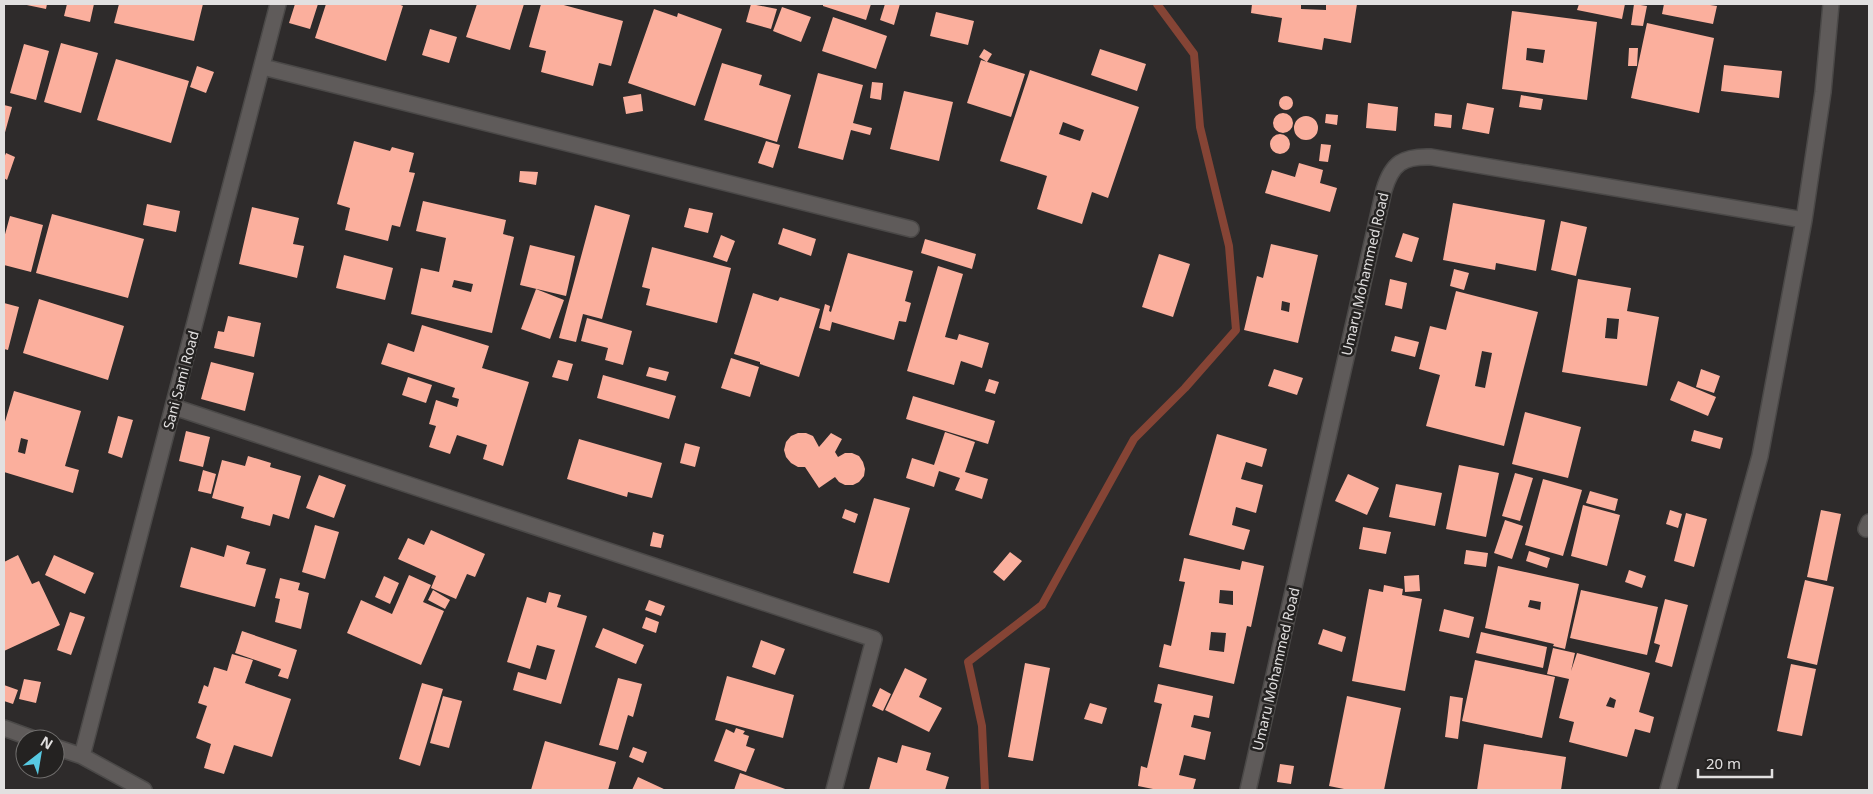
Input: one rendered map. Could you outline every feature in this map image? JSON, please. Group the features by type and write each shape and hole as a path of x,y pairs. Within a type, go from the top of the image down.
{"street":[{"name":"Sani Sami Road","path":"82,756 278,4"},
{"path":"1668,790 1760,456 1804,220 1823,92 1830,4"},
{"path":"263,67 911,229"},
{"name":"Umaru Mohammed Road","path":"1248,790 1384,190 1395,166 1412,156 1431,157 1804,220"},
{"path":"174,407 874,639 834,790"},
{"path":"65,750 82,756 140,790"}],"building":[{"path":"22,4 47,4 46,9"},
{"path":"67,4 94,4 90,22 64,16"},
{"path":"119,4 203,4 194,41 114,23"},
{"path":"295,4 318,4 310,29 289,23"},
{"path":"326,4 398,4 403,6 386,61 315,38"},
{"path":"477,4 524,4 510,50 466,37"},
{"path":"541,4 560,4 623,21 611,66 599,63 593,86 541,72 546,51 529,47"},
{"path":"751,4 777,9 771,29 746,22"},
{"path":"823,4 871,4 866,20 823,6"},
{"path":"885,4 900,4 894,25 880,20"},
{"path":"1252,4 1301,4 1301,9 1326,10 1326,4 1357,4 1351,43 1324,38 1322,50 1278,42 1282,18 1251,13"},
{"path":"1579,4 1625,4 1622,19 1577,10"},
{"path":"1634,4 1647,6 1643,26 1631,25"},
{"path":"1664,4 1717,6 1713,24 1662,14"},
{"path":"782,7 811,17 801,42 773,31"},
{"path":"654,9 677,17 678,13 722,29 695,106 628,83"},
{"path":"1512,11 1597,22 1587,100 1502,89","holes":["1527,48 1545,50 1543,63 1526,60"]},
{"path":"936,12 974,21 968,45 930,36"},
{"path":"833,17 887,36 876,69 822,51"},
{"path":"1647,23 1714,38 1699,113 1631,98"},
{"path":"430,29 457,37 449,63 422,55"},
{"path":"61,43 98,53 81,113 44,102"},
{"path":"24,44 49,51 36,100 10,93"},
{"path":"1629,48 1638,48 1637,66 1628,66"},
{"path":"984,49 992,54 987,62 979,57"},
{"path":"1100,49 1146,64 1137,91 1091,75"},
{"path":"116,59 189,81 171,143 97,120"},
{"path":"981,60 1025,74 1011,117 967,103"},
{"path":"722,63 762,75 759,85 791,95 777,142 704,120"},
{"path":"1724,65 1782,71 1779,98 1721,91"},
{"path":"197,66 214,72 206,93 190,87"},
{"path":"1030,70 1139,107 1108,198 1092,192 1082,224 1037,209 1047,176 1000,161","holes":["1063,122 1084,130 1080,141 1059,134"]},
{"path":"818,73 863,85 853,123 872,128 870,135 851,130 843,160 798,148"},
{"path":"872,82 883,83 881,100 870,98"},
{"path":"904,91 953,102 939,161 890,149"},
{"path":"641,94 643,111 626,114 623,97"},
{"path":"1521,95 1543,99 1541,110 1519,107"},
{"path":"1286,96 1291,98 1293,103 1291,108 1286,110 1281,108 1279,103 1281,98"},
{"path":"1368,103 1398,107 1396,131 1366,128"},
{"path":"1467,103 1494,108 1489,134 1462,129"},
{"path":"4,105 12,107 4,136"},
{"path":"1283,113 1290,116 1293,123 1290,130 1283,133 1276,130 1273,123 1276,116"},
{"path":"1435,113 1452,115 1451,128 1434,126"},
{"path":"1326,114 1338,115 1337,125 1325,123"},
{"path":"1306,116 1311,117 1317,123 1317,133 1311,139 1306,140 1301,139 1295,133 1294,128 1295,123 1301,117"},
{"path":"1276,134 1284,134 1290,140 1290,148 1284,154 1276,154 1270,148 1270,140"},
{"path":"354,141 390,151 392,147 414,153 409,172 415,173 400,227 392,225 388,241 345,230 350,208 337,204"},
{"path":"766,141 780,145 773,168 758,163"},
{"path":"1321,144 1331,145 1328,162 1319,161"},
{"path":"6,153 15,157 7,180 4,178 4,158"},
{"path":"1299,163 1323,170 1320,183 1337,188 1330,212 1265,193 1272,170 1295,177"},
{"path":"520,171 538,172 536,185 519,182"},
{"path":"423,201 506,220 503,234 514,237 492,333 411,314 421,268 439,272 446,238 416,231","holes":["454,280 473,284 471,292 452,287"]},
{"path":"1453,203 1545,220 1536,271 1496,263 1495,270 1443,260"},
{"path":"147,204 180,211 176,232 143,225"},
{"path":"595,205 630,215 602,319 583,314 576,342 559,338"},
{"path":"252,207 299,218 293,244 304,246 297,278 239,264"},
{"path":"689,208 713,213 708,233 684,227"},
{"path":"52,214 144,239 128,298 36,273"},
{"path":"10,216 43,225 31,272 4,265 4,238"},
{"path":"1561,221 1587,227 1576,276 1551,270"},
{"path":"783,228 816,239 811,256 778,244"},
{"path":"1403,233 1419,238 1412,262 1395,257"},
{"path":"721,235 735,241 727,262 713,257"},
{"path":"925,239 976,254 972,269 921,253"},
{"path":"1271,244 1318,255 1298,343 1244,330 1257,276 1263,278","holes":["1282,301 1290,303 1289,312 1281,310"]},
{"path":"530,245 575,256 566,296 520,285"},
{"path":"652,247 731,268 717,323 646,305 650,289 642,287"},
{"path":"848,253 913,271 905,301 911,303 906,322 899,321 894,340 832,322 830,331 819,328 825,304 830,306 829,311 831,312"},
{"path":"1159,254 1190,264 1173,317 1142,307"},
{"path":"344,255 393,268 385,300 336,288"},
{"path":"938,266 963,274 945,337 957,340 959,334 989,343 982,368 961,361 954,385 907,371"},
{"path":"1454,269 1469,273 1464,290 1450,286"},
{"path":"1390,279 1407,283 1402,309 1385,305"},
{"path":"1578,279 1631,288 1627,311 1659,317 1647,386 1562,372","holes":["1607,318 1619,319 1617,339 1605,338"]},
{"path":"536,289 564,300 550,339 521,329"},
{"path":"1456,291 1538,312 1504,446 1426,426 1440,375 1419,369 1430,326 1446,330","holes":["1482,351 1492,353 1485,388 1475,386"]},
{"path":"753,293 778,301 780,297 820,309 799,377 734,354"},
{"path":"39,299 124,326 108,380 23,353"},
{"path":"4,303 19,307 8,350 4,349"},
{"path":"228,316 261,323 254,357 214,348 218,331 224,332"},
{"path":"587,318 632,331 623,365 605,360 608,348 581,341"},
{"path":"422,325 489,346 482,368 529,382 503,466 483,459 487,445 457,435 450,454 429,447 436,426 429,424 436,400 457,407 459,399 452,397 455,388 381,364 388,343 414,352"},
{"path":"1395,336 1419,342 1415,357 1391,351"},
{"path":"731,358 759,367 750,397 721,388"},
{"path":"558,360 573,364 568,381 552,377"},
{"path":"211,362 254,373 245,411 201,399"},
{"path":"649,367 669,372 666,381 646,376"},
{"path":"1274,369 1303,378 1297,395 1268,386"},
{"path":"1701,369 1720,376 1714,393 1696,387"},
{"path":"603,375 676,396 669,419 597,398"},
{"path":"408,377 432,385 426,403 402,395"},
{"path":"989,379 999,382 995,394 985,391"},
{"path":"1678,381 1716,397 1708,416 1670,400"},
{"path":"14,391 81,411 65,466 79,470 73,493 4,472 4,425","holes":["21,438 28,440 25,454 18,452"]},
{"path":"913,396 995,421 988,444 906,419"},
{"path":"1525,412 1581,427 1568,478 1512,464"},
{"path":"118,416 133,420 122,458 108,453"},
{"path":"1694,430 1723,438 1720,449 1691,441"},
{"path":"186,431 210,437 203,467 179,461"},
{"path":"945,432 975,442 965,472 988,479 982,499 955,490 960,478 939,471 934,487 906,478 912,458 934,465"},
{"path":"798,433 806,433 813,436 819,447 831,433 842,439 835,452 838,457 845,453 859,456 865,469 864,476 853,485 845,485 835,477 819,488 805,467 798,467 786,457 784,450 786,442 791,436"},
{"path":"1217,434 1267,449 1262,467 1246,462 1241,479 1263,485 1256,513 1236,507 1232,525 1250,530 1244,550 1189,535"},
{"path":"579,439 662,463 652,498 628,492 627,497 567,479"},
{"path":"685,443 700,447 695,467 680,463"},
{"path":"248,456 271,463 270,467 301,476 289,519 273,514 270,526 241,518 244,507 212,498 222,460 245,466"},
{"path":"1459,465 1499,473 1486,537 1446,529"},
{"path":"203,470 216,474 211,494 198,491"},
{"path":"1515,473 1533,478 1520,521 1502,516"},
{"path":"1348,474 1379,488 1367,515 1335,501"},
{"path":"319,475 346,485 334,518 306,508"},
{"path":"1543,479 1582,490 1563,556 1525,545"},
{"path":"1396,484 1442,493 1435,526 1389,517"},
{"path":"1590,491 1618,499 1615,511 1586,503"},
{"path":"874,498 910,508 889,583 853,573"},
{"path":"1583,505 1620,515 1607,566 1571,556"},
{"path":"845,509 858,514 855,523 842,518"},
{"path":"1670,510 1682,514 1678,528 1666,524"},
{"path":"1821,510 1841,514 1827,581 1807,577"},
{"path":"1686,513 1707,519 1694,567 1674,561"},
{"path":"1505,520 1523,526 1512,559 1494,553"},
{"path":"315,525 339,532 325,579 302,572"},
{"path":"1363,527 1391,532 1386,554 1359,549"},
{"path":"431,530 485,554 475,577 467,574 456,599 431,588 436,576 398,559 408,538 424,545"},
{"path":"653,532 664,535 661,548 650,546"},
{"path":"227,545 250,552 246,564 266,569 255,607 180,587 191,547 224,557"},
{"path":"1466,550 1488,553 1486,567 1464,564"},
{"path":"1529,551 1550,558 1547,568 1526,561"},
{"path":"1010,552 1022,561 1004,581 993,572"},
{"path":"18,555 32,584 39,581 60,625 4,651 4,562"},
{"path":"54,555 94,573 85,594 45,575"},
{"path":"1184,558 1240,570 1242,561 1264,566 1251,627 1247,626 1234,684 1159,667 1164,644 1171,646 1185,582 1179,581","holes":["1220,590 1233,591 1233,605 1219,603","1211,632 1226,633 1224,652 1209,650"]},
{"path":"1498,566 1579,584 1565,649 1553,646 1554,644 1485,628","holes":["1530,600 1541,602 1540,610 1528,607"]},
{"path":"1629,570 1646,576 1642,588 1625,582"},
{"path":"409,575 431,585 423,602 444,611 421,665 347,633 361,600 392,614"},
{"path":"1419,575 1420,591 1405,592 1404,576"},
{"path":"384,576 399,583 390,604 375,597"},
{"path":"280,578 300,583 298,590 309,593 301,629 275,622 280,599 275,598"},
{"path":"1805,580 1834,587 1817,665 1787,658"},
{"path":"1384,585 1403,589 1402,595 1422,599 1405,691 1352,681 1369,589 1383,592"},
{"path":"433,590 450,600 445,609 428,600"},
{"path":"1581,590 1658,607 1647,655 1570,638"},
{"path":"549,592 561,595 557,607 587,616 561,704 513,690 518,672 546,680 555,650 537,645 530,669 507,662 527,597 546,603"},
{"path":"1665,599 1688,605 1672,667 1655,662 1660,645 1654,643"},
{"path":"649,600 665,606 661,616 645,610"},
{"path":"1444,609 1474,617 1469,638 1439,631"},
{"path":"70,612 85,617 71,655 57,650"},
{"path":"646,617 659,622 656,633 642,628"},
{"path":"603,628 644,645 636,664 595,647"},
{"path":"1323,629 1346,637 1342,652 1318,644"},
{"path":"242,631 297,650 288,679 278,676 281,669 235,653"},
{"path":"1481,632 1547,647 1543,668 1476,653"},
{"path":"761,640 785,649 775,675 752,667"},
{"path":"1553,648 1575,653 1571,671 1577,653 1650,673 1639,712 1654,717 1650,733 1635,729 1627,757 1569,742 1574,722 1559,718 1569,679 1547,674","holes":["1610,697 1616,700 1614,708 1606,706"]},
{"path":"232,654 253,660 245,683 291,699 272,757 234,745 224,774 204,768 211,744 196,738 207,706 198,703 204,685 208,687 214,667 227,671"},
{"path":"1475,660 1555,677 1542,738 1462,721"},
{"path":"1025,663 1050,668 1033,761 1008,757"},
{"path":"1791,664 1816,669 1802,736 1777,731"},
{"path":"905,668 927,679 919,697 942,708 929,732 885,710"},
{"path":"727,676 794,695 783,738 715,720"},
{"path":"618,678 642,684 633,717 628,715 618,750 599,745"},
{"path":"24,679 41,682 36,703 19,699"},
{"path":"422,683 443,689 420,766 399,759"},
{"path":"1158,684 1213,696 1209,718 1194,715 1191,727 1211,732 1205,760 1184,755 1179,775 1196,779 1193,790 1158,790 1138,786 1141,766 1147,768 1162,704 1154,702"},
{"path":"4,685 18,690 13,704 4,701"},
{"path":"880,688 891,694 883,711 872,706"},
{"path":"443,696 462,701 449,748 430,743"},
{"path":"1347,696 1401,708 1384,790 1349,790 1329,786"},
{"path":"1450,696 1463,698 1458,739 1445,737"},
{"path":"1090,703 1107,708 1102,724 1084,719"},
{"path":"736,728 745,731 743,734 749,736 746,746 755,749 746,772 714,761 726,729 734,733"},
{"path":"545,741 616,762 608,790 531,790"},
{"path":"1484,744 1566,757 1561,790 1477,790"},
{"path":"902,745 931,753 926,770 949,777 945,790 869,790 878,757 897,763"},
{"path":"633,747 647,752 643,763 629,757"},
{"path":"1280,764 1294,766 1291,784 1277,782"},
{"path":"740,773 788,790 734,790"},
{"path":"638,777 666,790 632,790"}],"waterway":[{"path":"985,790 982,726 968,662 1042,605 1134,439 1185,388 1236,330 1229,246 1200,127 1194,54 1157,4"}]}
